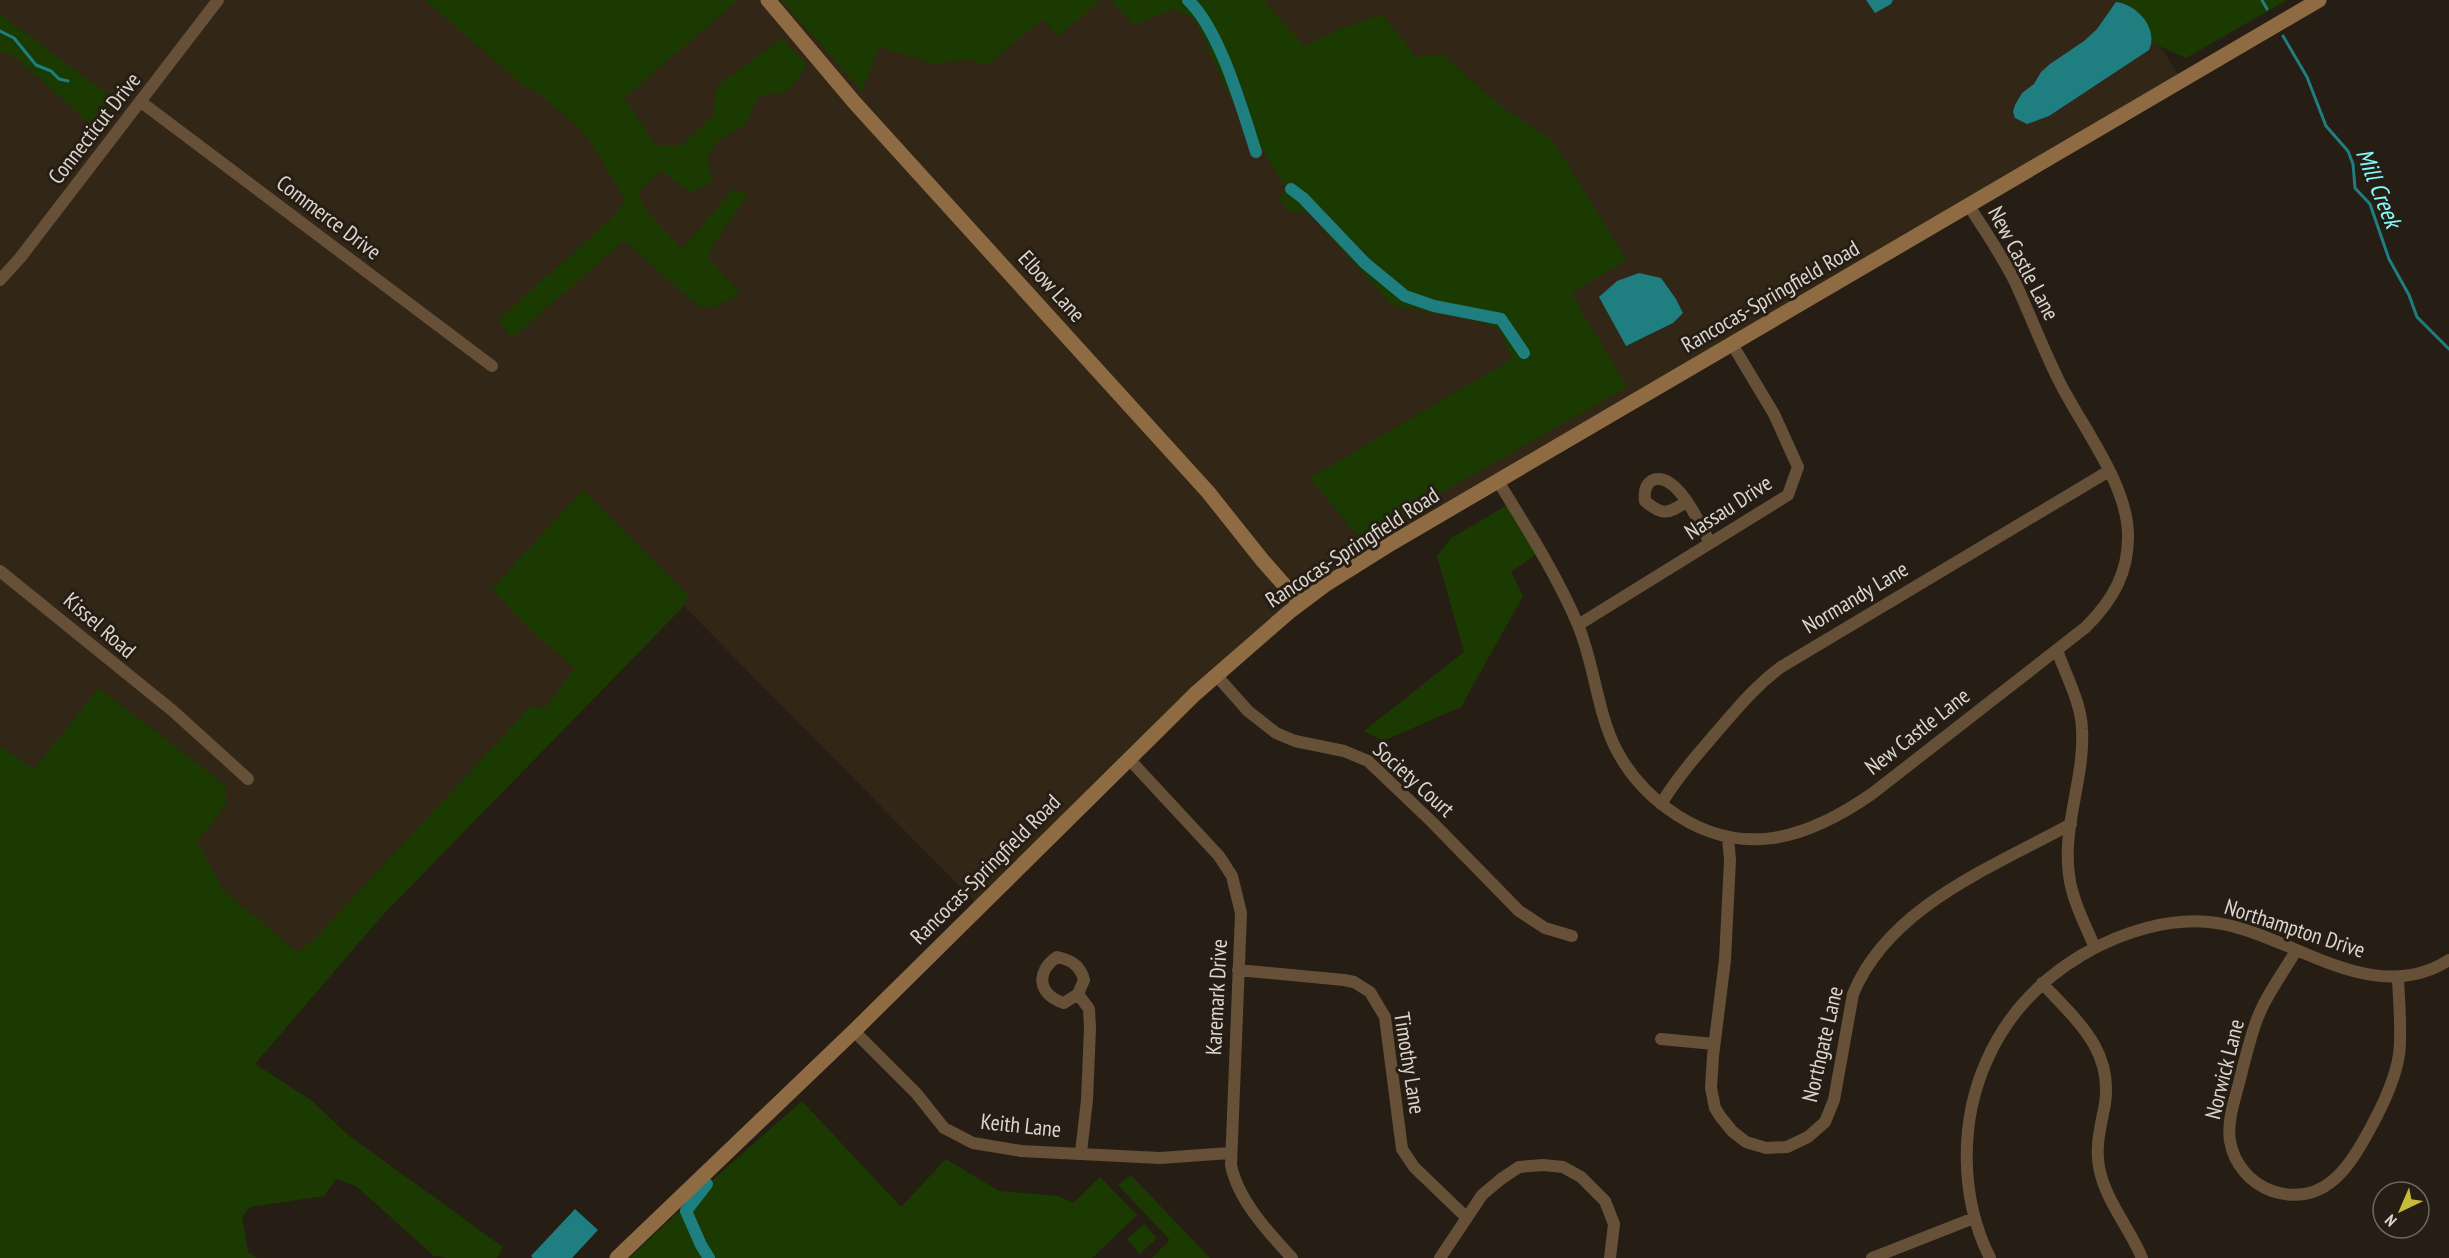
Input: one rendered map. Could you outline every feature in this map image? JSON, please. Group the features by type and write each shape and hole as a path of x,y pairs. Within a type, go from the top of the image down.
{"main road":[{"name":"Elbow Lane","path":"768,0 854,102 1208,492 1300,603"},
{"name":"Rancocas-Springfield Road","path":"616,1258 854,1031 1216,675 1300,603 1392,543 2319,0"}],"street":[{"name":"Connecticut Drive","path":"0,280 20,258 218,0"},
{"name":"Commerce Drive","path":"141,102 492,366"},
{"name":"New Castle Lane","path":"1498,481 1531,535 1578,626 1593,668 1614,744 1630,772 1661,804 1690,823 1719,836 1751,840 1784,836 1815,826 1845,812 2086,627 2106,605 2118,585 2126,564 2127,519 2119,492 2057,377 2015,282 1969,206"},
{"name":"Nassau Drive","path":"1578,626 1788,495 1798,467 1774,414 1732,344"},
{"name":"Normandy Lane","path":"1661,804 1674,782 1726,721 1756,688 1781,667 2109,471"},
{"path":"1686,502 1710,543"},
{"name":"Kissel Road","path":"0,571 173,711 248,779"},
{"path":"2057,650 2079,707 2082,727 2079,779 2068,859 2070,883 2095,948"},
{"name":"Society Court","path":"1216,675 1248,711 1276,733 1295,741 1344,751 1368,760 1519,911 1545,928 1572,936"},
{"name":"Karemark Drive","path":"1129,759 1219,856 1232,876 1241,913 1230,1153 1233,1178 1255,1213 1292,1258"},
{"name":"Northgate Lane","path":"1728,838 1730,860 1725,960 1711,1077 1715,1108 1732,1131 1746,1142 1766,1148 1787,1146 1808,1137 1825,1122 1834,1100 1850,1008 1856,988 1890,938 1942,894 2071,824"},
{"name":"Northampton Drive","path":"1990,1258 1974,1218 1968,1185 1967,1151 1978,1082 2000,1034 2021,1005 2042,983 2067,964 2095,948 2137,931 2168,924 2200,922 2232,927 2351,970 2380,977 2398,978 2420,974 2449,960"},
{"name":"Norwick Lane","path":"2296,951 2256,1022 2235,1097 2230,1128 2233,1150 2242,1170 2258,1185 2279,1193 2301,1194 2322,1188 2347,1168 2364,1141 2389,1090 2399,1057 2398,978"},
{"name":"Timothy Lane","path":"1238,970 1344,980 1354,982 1370,992 1385,1017 1402,1149 1414,1167 1467,1218"},
{"path":"2042,983 2086,1031 2100,1055 2107,1083 2098,1144 2098,1164 2113,1204 2142,1258"},
{"path":"1078,994 1089,1009 1090,1021 1087,1100 1082,1152"},
{"name":"Keith Lane","path":"854,1031 916,1093 944,1128 963,1138 997,1148 1160,1158 1230,1153"},
{"path":"1661,1039 1714,1044"},
{"path":"1440,1258 1482,1196 1519,1167 1543,1165 1563,1167 1581,1177 1605,1201 1614,1224 1610,1258"},
{"path":"1872,1258 1974,1218"}],"shaded area":[{"path":"0,0 2132,0 2182,81 1289,612 980,907 679,601 252,1041 0,862"}],"green space":[{"path":"425,0 738,0 624,98 656,145 681,145 713,116 717,86 782,38 807,65 787,92 759,96 744,126 717,141 707,157 712,181 691,193 661,171 637,192 647,212 682,249 734,188 748,195 711,247 710,260 741,294 715,307 700,307 624,241 512,338 498,320 614,216 625,200 595,148 578,127 535,90 526,88"},
{"path":"781,0 1100,0 1059,36 1043,19 987,65 966,59 936,64 879,47 862,91"},
{"path":"1111,0 1266,0 1265,2 1304,46 1345,27 1383,15 1416,57 1442,54 1502,107 1553,141 1627,260 1571,293 1627,387 1360,539 1310,478 1512,359 1500,330 1478,321 1392,305 1307,211 1292,213 1279,200 1286,188 1230,97 1195,19 1174,9 1134,25"},
{"path":"2115,0 2287,0 2186,58 2153,43 2141,15 2129,5"},
{"path":"0,14 114,99 98,131 14,56 0,52"},
{"path":"583,490 689,596 681,609 381,917 255,1064 311,1100 348,1135 503,1247 497,1258 434,1256 356,1186 336,1179 324,1196 250,1207 242,1217 248,1252 257,1258 0,1258 0,746 34,769 99,688 226,786 226,805 197,841 223,890 297,952 313,941 531,706 544,709 575,668 527,627 492,589"},
{"path":"1509,504 1538,553 1511,572 1523,596 1461,707 1383,741 1364,731 1464,652 1437,556 1451,538"},
{"path":"802,1101 901,1207 946,1159 999,1191 1059,1196 1073,1203 1100,1177 1137,1215 1092,1258 629,1258"},
{"path":"1131,1175 1210,1258 1152,1258 1170,1240 1118,1185"},
{"path":"1144,1224 1157,1238 1140,1254 1127,1239"}],"water":[{"path":"1866,0 1893,0 1891,4 1875,13"},
{"path":"2116,2 2131,7 2144,19 2151,34 2149,50 2049,116 2027,124 2015,118 2013,112 2022,93 2034,84 2041,72 2050,64 2084,41 2097,29"},
{"path":"1639,273 1661,278 1683,313 1673,323 1626,346 1599,297 1617,281"},
{"path":"575,1209 598,1230 572,1258 533,1258 531,1256"}],"waterway":[{"path":"1188,0 1200,13 1220,50 1256,152"},
{"name":"Mill Creek","path":"2262,0 2267,9"},
{"path":"0,31 14,38 36,65 51,71 59,79 68,81"},
{"name":"Mill Creek","path":"2283,36 2307,77 2326,126 2348,151 2353,164 2355,188 2370,204 2389,259 2409,295 2417,317 2449,349"},
{"path":"1291,189 1303,198 1365,263 1405,296 1434,306 1501,319 1524,353"},
{"path":"707,1184 686,1211 709,1258"}]}
